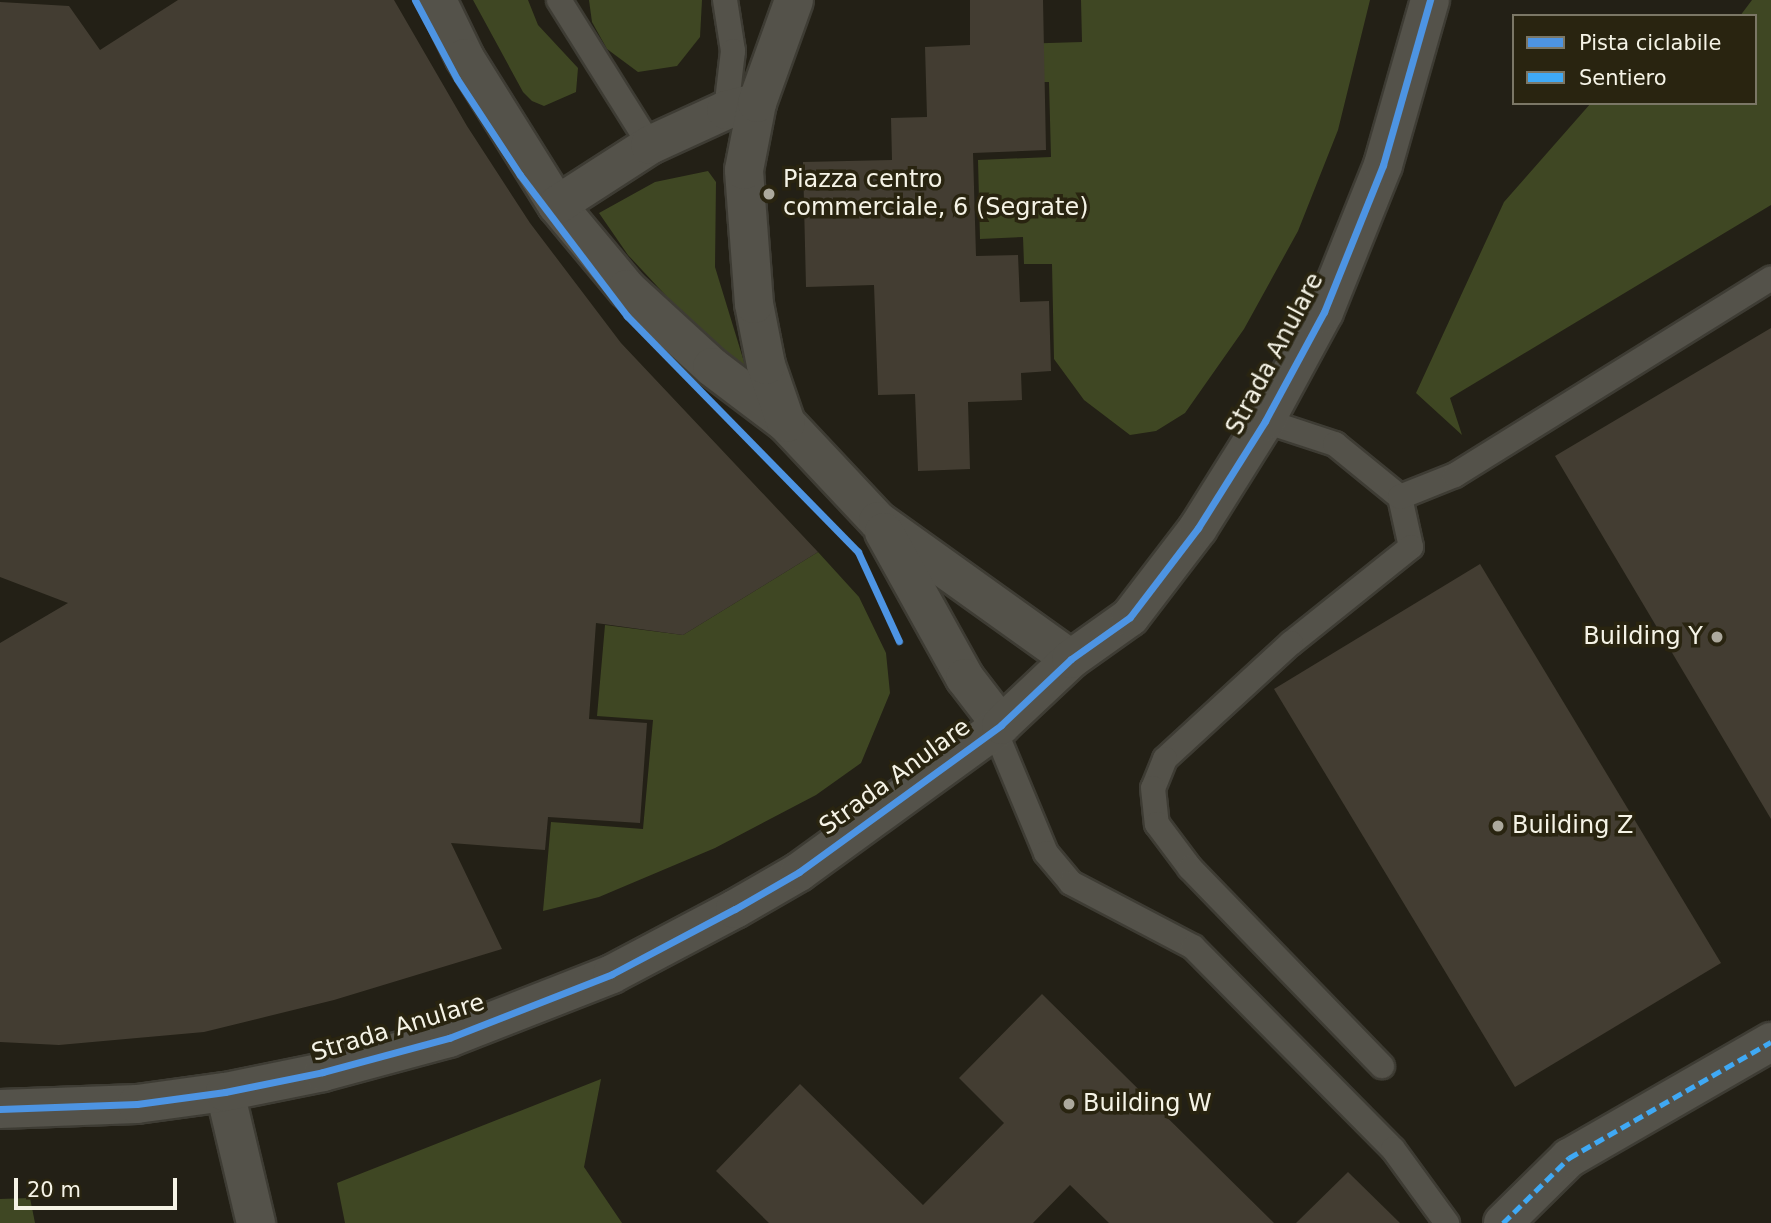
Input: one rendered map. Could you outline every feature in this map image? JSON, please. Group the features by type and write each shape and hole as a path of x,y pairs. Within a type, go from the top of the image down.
{"street":[{"path":"437,0 465,58 557,205 627,289 712,368 786,423 878,521 1071,659"},
{"path":"786,423 766,365 754,304 741,107 794,0"},
{"name":"Strada Anulare","path":"0,1109 137,1104 225,1092 323,1072 449,1038 612,974 799,872 998,726 1071,659 1130,617 1198,528 1265,421 1324,312 1383,165 1430,0"},
{"path":"557,205 650,145 741,107"},
{"path":"878,521 965,678 998,726"},
{"path":"1503,1223 1569,1158 1771,1042"},
{"path":"225,1092 256,1223"}],"lane":[{"path":"559,0 650,145"},
{"path":"725,0 741,107"},
{"path":"1400,497 1455,475 1771,278"},
{"path":"1265,421 1335,444 1400,497 1411,547 1217,709 1166,759 1153,788 1157,824 1190,868 1382,1066"},
{"path":"998,726 1046,853 1071,883 1193,947 1394,1149 1447,1223"}],"green space":[{"path":"473,0 528,0 538,25 578,68 576,92 544,106 532,101 523,92"},
{"path":"589,0 702,0 700,37 677,66 638,72 607,49 592,22"},
{"path":"1081,0 1370,0 1338,130 1298,231 1244,329 1185,413 1156,431 1130,435 1084,400 1054,359 1052,264 1024,264 1023,237 980,239 978,160 1051,157 1049,82 1017,82 1016,44 1082,42"},
{"path":"1752,0 1771,0 1771,205 1450,398 1462,435 1416,393 1504,202 1589,105 1757,105 1757,14 1742,14"},
{"path":"708,171 716,182 715,267 745,365 742,377 628,255 599,213 655,182"},
{"path":"818,552 859,597 886,653 890,693 861,763 816,795 715,848 599,897 543,911 551,822 643,829 653,720 597,716 605,625 683,635"},
{"path":"601,1079 584,1167 622,1223 345,1223 337,1183"},
{"path":"30,1198 35,1223 0,1223 0,1199"}],"building":[{"path":"178,0 394,0 467,126 530,223 621,343 818,552 683,635 596,623 589,719 647,723 640,823 548,817 545,850 451,843 502,949 334,1000 204,1032 59,1045 0,1042 0,643 68,603 0,577 0,2 69,6 100,50"},
{"path":"970,0 1043,0 1046,150 973,153 976,256 1018,255 1020,302 1049,301 1051,371 1021,373 1022,400 968,402 970,469 918,471 915,394 878,395 874,285 806,287 803,162 892,160 891,118 927,117 925,47 970,45"},
{"name":"Building Y","path":"1771,328 1771,819 1555,456"},
{"name":"Building Z","path":"1480,564 1721,963 1515,1087 1274,689"},
{"name":"Building W","path":"1042,994 1274,1223 1109,1223 1070,1185 1033,1223 769,1223 716,1171 800,1084 923,1205 1004,1123 959,1078"},
{"path":"1348,1172 1400,1223 1296,1223"}],"marked path":[{"path":"1503,1223 1569,1158 1771,1042"}],"cycle path":[{"path":"415,0 457,79 520,175 627,316 858,552 899,641"},
{"path":"0,1109 137,1104 225,1092 323,1072 449,1038 612,974 735,909 799,872 1001,725 1071,659 1130,617 1198,528 1265,421 1324,312 1383,165 1430,0"}],"place":[{"name":"Piazza centro commerciale, 6 (Segrate)","path":"769,194"},
{"name":"Building Y","path":"1717,637"},
{"name":"Building Z","path":"1498,826"},
{"name":"Building W","path":"1069,1104"}]}
